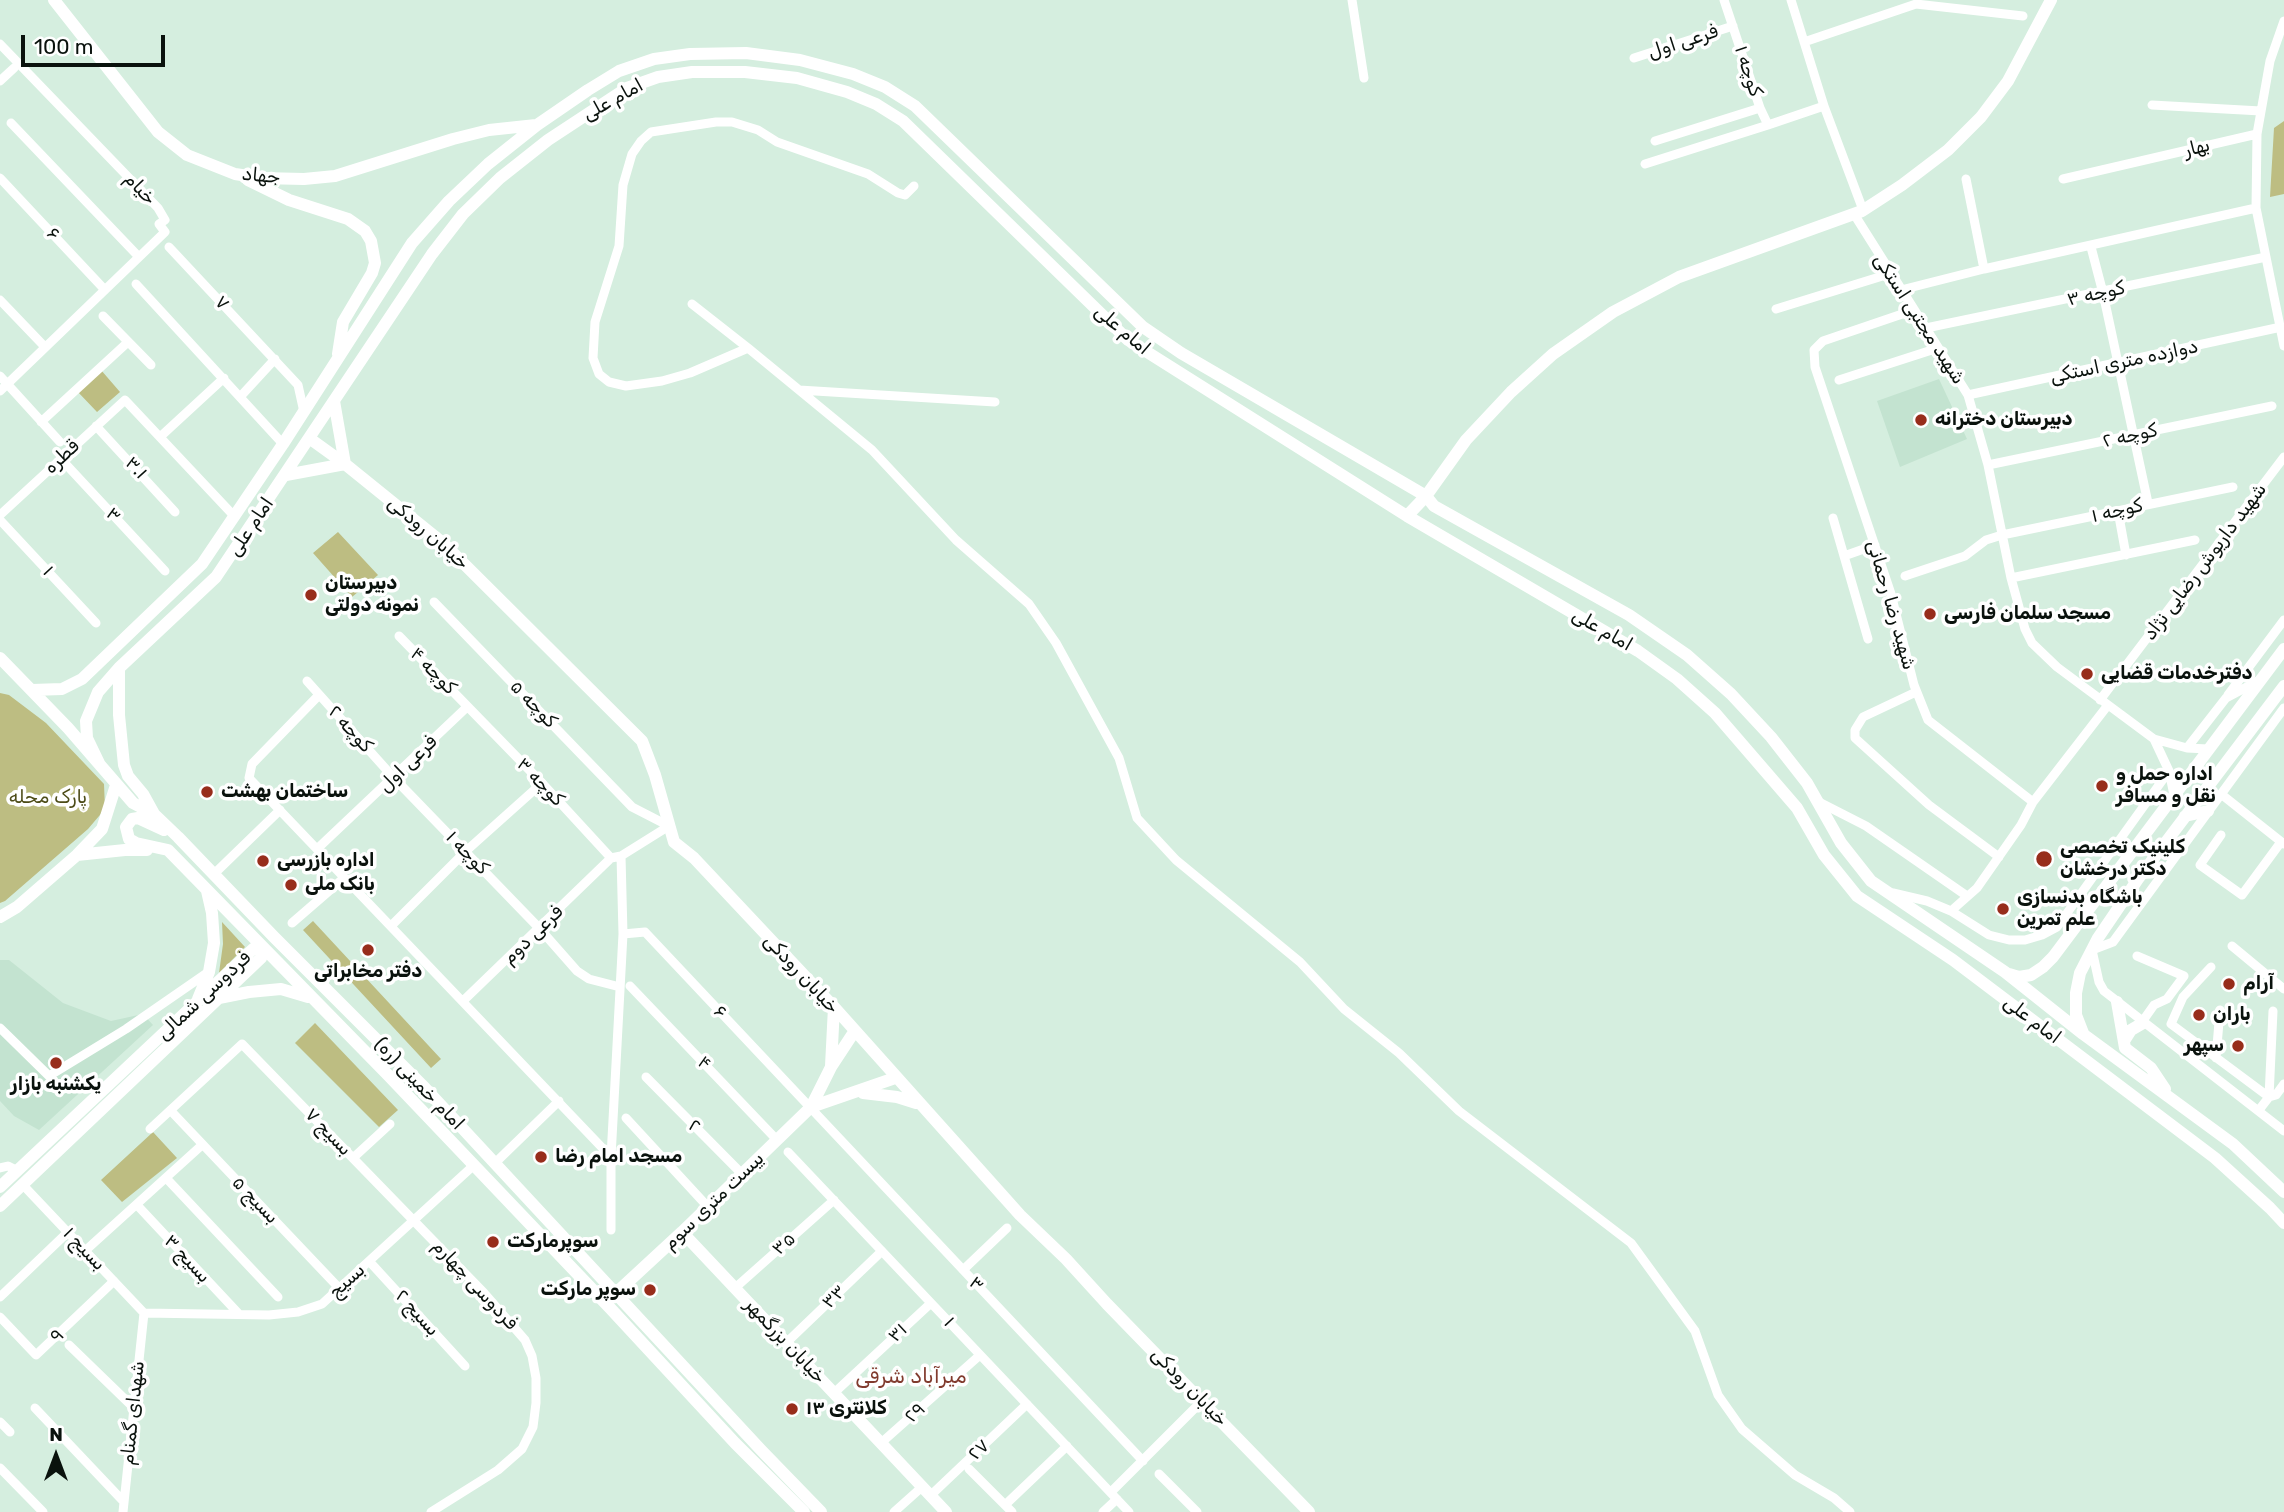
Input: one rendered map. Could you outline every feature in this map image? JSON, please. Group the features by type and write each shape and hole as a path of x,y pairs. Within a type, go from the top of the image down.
{"main road":[{"name":"جهاد","path":"54,0 158,132 187,155 235,174 261,178 304,179 335,176 453,139 489,130 537,125"},
{"path":"1407,516 1426,496 1466,440 1511,392 1553,354 1613,312 1679,277 1858,212 1902,185 1948,150 1980,117 2008,81 2051,0"},
{"name":"امام علی","path":"32,690 62,689 82,680 202,564 304,412 412,243 449,201 488,164 537,125 619,71 654,59 690,54 746,53 800,60 853,74 885,87 915,106 1143,327 1181,353 1426,496 1434,506 1629,615 1687,655 1731,694 1771,737 1819,802 1841,843 1871,881 2005,972 2083,1034 2233,1144 2284,1192"},
{"name":"امام علی","path":"99,763 86,738 86,721 98,692 119,668 216,576 432,254 463,214 500,178 548,140 627,88 658,77 692,72 745,72 797,78 847,92 877,104 903,121 1132,342 1407,516 1638,651 1677,678 1716,713 1797,808 1824,855 1857,896 1953,960 2215,1158 2284,1223"},
{"path":"235,174 289,200 348,219 365,231 370,241 374,263 372,273 343,322 336,362"},
{"path":"1132,342 1143,327"},
{"path":"286,475 345,464 334,401"},
{"name":"خیابان رودکی","path":"309,439 345,464 444,544 642,741 674,842 694,858 834,1007 1020,1215 1066,1259 1309,1512"},
{"path":"2005,972 2019,977 2031,975 2053,957 2284,649"},
{"name":"امام خمینی (ره)","path":"2,663 32,690 133,803 154,814 215,873 274,937 425,1088 821,1512"},
{"path":"119,668 119,715 124,765 128,776 143,794 154,814"},
{"path":"82,680 84,692 98,692"},
{"path":"2083,1034 2076,1015 2076,993 2080,974 2092,950 2138,879 2284,686"},
{"path":"0,917 17,907 77,855 102,829 116,785"},
{"path":"2185,816 2208,810"},
{"path":"168,850 129,839 128,823 138,818 178,837"},
{"path":"77,855 125,849 168,850"},
{"name":"امام خمینی (ره)","path":"168,850 804,1512"},
{"path":"2122,865 2138,879"},
{"path":"1857,896 1871,881"},
{"path":"197,1003 209,972 214,943 207,891"},
{"path":"223,908 241,913 241,906 236,898"},
{"path":"263,948 274,937"},
{"name":"فردوسی شمالی","path":"0,1187 253,949 263,948 261,958 0,1206"},
{"path":"219,998 281,989 313,1000"},
{"path":"2117,1002 2124,1045 2151,1069 2174,1101"},
{"path":"831,1067 834,1007"},
{"path":"2124,1045 2131,1030 2143,1023"},
{"name":"بیست متری سوم","path":"616,1293 811,1107 831,1067 854,1032"},
{"name":"بیست متری سوم","path":"811,1107 895,1078"},
{"path":"855,1093 889,1095 920,1105"},
{"name":"خیابان بزرگمهر","path":"682,1232 946,1512"}],"street":[{"path":"1352,0 1364,78"},
{"name":"کوچه ۱","path":"1724,0 1768,125"},
{"name":"شهید مجتبی استکی","path":"1791,0 1858,212 1889,274 1968,395 1988,465 2011,578 2025,629 2032,643 2057,667 2154,739"},
{"path":"1804,42 1917,2 2023,16"},
{"path":"2284,21 2270,61 2257,134 2256,208 2282,325 2284,346"},
{"name":"فرعی اول","path":"1634,58 1733,26"},
{"name":"خیام","path":"0,44 158,208 165,220 159,224 165,232 45,347 4,380 0,391"},
{"path":"0,81 14,68"},
{"path":"2152,105 2261,111"},
{"path":"1645,164 1824,106"},
{"path":"1655,141 1760,108"},
{"path":"748,348 690,373 662,381 626,386 609,382 599,374 593,358 595,322 619,246 623,185 627,167 632,153 641,141 651,132 732,122 758,130 777,142 868,174 898,193 905,195 914,186"},
{"path":"11,123 139,257"},
{"name":"بهار","path":"2063,179 2257,134"},
{"name":"۶","path":"0,178 105,290"},
{"path":"1966,179 1984,269"},
{"path":"1901,290 2256,208"},
{"name":"۷","path":"169,247 298,385 304,412"},
{"path":"2091,247 2104,293 2148,503"},
{"name":"کوچه ۳","path":"1926,328 2104,293 2266,257"},
{"path":"1776,309 1889,274"},
{"path":"136,284 283,444"},
{"path":"0,300 45,347"},
{"path":"692,304 872,450 956,540 1028,604 1056,643 1119,758 1137,818 1176,860 1300,962 1344,1009 1399,1053 1460,1111 1631,1242 1695,1331 1718,1395 1742,1429 1795,1475 1834,1498 1850,1512"},
{"name":"شهید رضا رحمانی","path":"1914,310 1823,341 1814,350 1815,367 1891,594 1916,692 1928,720 2033,802"},
{"path":"103,316 151,365"},
{"name":"دوازده متری استکی","path":"1968,395 2282,325"},
{"path":"41,422 128,342"},
{"path":"1839,380 1938,348"},
{"path":"240,397 275,359"},
{"path":"224,378 159,437 235,517"},
{"path":"4,380 60,442"},
{"path":"799,390 995,402"},
{"name":"قطره","path":"0,515 125,400 159,437"},
{"name":"کوچه ۲","path":"1988,465 2272,406"},
{"name":"۳.۱","path":"96,426 175,512"},
{"name":"شهید داریوش رضایی نژاد","path":"2104,702 2284,457"},
{"name":"۳","path":"61,459 165,571"},
{"name":"کوچه ۱","path":"1905,576 1965,556 1986,540 2002,535 2233,487"},
{"path":"2118,511 2126,555"},
{"path":"1833,518 1868,639"},
{"name":"۱","path":"0,520 96,623"},
{"path":"2011,578 2196,540"},
{"path":"1844,556 1875,545"},
{"name":"کوچه ۵","path":"434,602 632,807 669,826"},
{"path":"2187,748 2284,620"},
{"name":"کوچه ۴","path":"398,636 467,707"},
{"path":"2226,698 2260,680"},
{"name":"کوچه ۲","path":"307,681 393,777"},
{"path":"1916,692 1863,717 1855,730 1855,738 1929,805 1998,857"},
{"path":"319,695 252,764 249,778 611,1157"},
{"path":"1951,911 1978,888 2033,802 2104,702"},
{"name":"فرعی اول","path":"317,849 467,707"},
{"name":"کوچه ۳","path":"467,707 616,857"},
{"path":"2284,708 2112,942 2092,950 2099,982 2104,991 2284,1131"},
{"path":"2154,739 2187,748 2208,749"},
{"path":"2154,739 2169,771 2174,795"},
{"path":"1888,892 1927,901 1951,911 1989,935 2009,940 2025,940 2057,927 2169,771"},
{"name":"کوچه ۱","path":"393,777 540,929"},
{"path":"391,926 466,851 542,783"},
{"path":"2221,794 2283,843 2242,895 2200,865 2221,835"},
{"path":"1819,802 1866,826 1968,896"},
{"path":"215,873 280,810"},
{"name":"فرعی دوم","path":"463,1001 616,857 669,826"},
{"path":"611,1230 611,1157 625,986 616,857"},
{"path":"292,923 344,878"},
{"path":"540,929 577,971 589,979 625,986"},
{"name":"۶","path":"623,934 645,932 811,1107"},
{"path":"2232,946 2284,989"},
{"path":"2137,956 2184,975 2167,999 2154,1005 2143,1023"},
{"path":"2211,967 2183,997 2171,1024 2269,1097"},
{"path":"0,1028 50,1076 126,1029 209,972"},
{"name":"۴","path":"625,986 777,1140"},
{"path":"2216,1058 2220,1010"},
{"path":"2259,1110 2269,1097 2273,1011"},
{"name":"بسیج ۷","path":"171,1111 242,1044 414,1220"},
{"name":"۲","path":"646,1077 742,1174"},
{"path":"2269,1097 2276,1095 2284,1084"},
{"path":"495,1163 559,1101"},
{"name":"۳","path":"811,1107 1143,1461"},
{"path":"150,1129 171,1111"},
{"name":"بسیج ۵","path":"171,1111 339,1288"},
{"path":"626,1118 708,1207"},
{"path":"353,1158 390,1125"},
{"path":"86,1250 202,1145"},
{"name":"۱","path":"788,1152 1114,1496"},
{"path":"0,1168 8,1166 18,1171"},
{"name":"بسیج","path":"144,1313 269,1315 299,1311 322,1304 473,1166"},
{"path":"167,1179 278,1297"},
{"name":"بسیج ۱","path":"23,1185 144,1313"},
{"name":"۳۵","path":"735,1288 834,1200"},
{"name":"بسیج ۳","path":"137,1205 238,1313"},
{"name":"فردوسی چهارم","path":"414,1220 512,1323 528,1348 536,1378 533,1427 522,1449 498,1469 431,1512"},
{"path":"962,1270 1007,1228"},
{"path":"0,1297 68,1232"},
{"name":"۳۳","path":"786,1343 882,1251"},
{"name":"بسیج ۲","path":"369,1261 465,1366"},
{"name":"۹","path":"0,1317 36,1355 114,1281"},
{"name":"۳۱","path":"834,1393 931,1303"},
{"name":"شهدای گمنام","path":"123,1507 144,1313"},
{"path":"69,1345 134,1408"},
{"name":"۲۹","path":"881,1443 980,1355"},
{"path":"1103,1512 1143,1461 1202,1401"},
{"name":"۲۷","path":"894,1512 926,1491 1027,1404"},
{"path":"34,1408 123,1507"},
{"path":"0,1422 10,1432"},
{"path":"969,1469 1008,1508 1067,1446"},
{"path":"0,1468 43,1512"},
{"path":"1159,1474 1196,1512"},
{"path":"1114,1496 1129,1512"}],"shaded area":[{"name":"دبیرستان دخترانه","path":"1939,379 1967,439 1900,467 1877,401"},
{"name":"یکشنبه بازار","path":"0,960 9,960 63,1003 111,1021 143,1014 153,1025 39,1130 14,1116 0,1101"}],"green space":[{"path":"2284,121 2284,194 2270,197 2274,128"},
{"path":"101,370 120,392 97,412 77,391"},
{"path":"338,532 378,575 352,597 313,553"},
{"name":"پارک محله","path":"0,693 9,695 46,723 104,784 105,809 88,829 0,903"},
{"path":"313,921 441,1059 431,1068 303,930"},
{"path":"222,922 245,947 219,973 223,944"},
{"path":"315,1023 398,1110 379,1127 295,1043"},
{"path":"153,1132 177,1158 122,1202 101,1180"}],"place":[{"name":"دبیرستان دخترانه","path":"1921,420"},
{"name":"دبیرستان نمونه دولتی","path":"311,595"},
{"name":"مسجد سلمان فارسی","path":"1930,614"},
{"name":"دفترخدمات قضایی","path":"2087,674"},
{"name":"اداره حمل و نقل و مسافر","path":"2102,786"},
{"name":"ساختمان بهشت","path":"207,792"},
{"name":"کلینیک تخصصی دکتر درخشان","path":"2044,859"},
{"name":"اداره بازرسی","path":"263,861"},
{"name":"بانک ملی","path":"291,885"},
{"name":"باشگاه بدنسازی علم تمرین","path":"2003,909"},
{"name":"دفتر مخابراتی","path":"368,950"},
{"name":"آرام","path":"2229,984"},
{"name":"باران","path":"2199,1015"},
{"name":"سپهر","path":"2238,1046"},
{"name":"یکشنبه بازار","path":"56,1063"},
{"name":"مسجد امام رضا","path":"541,1157"},
{"name":"سوپرمارکت","path":"493,1242"},
{"name":"سوپر مارکت","path":"650,1290"},
{"name":"کلانتری ۱۳","path":"792,1409"}],"district":[{"name":"میرآباد شرقی","path":"911,1377"}]}
